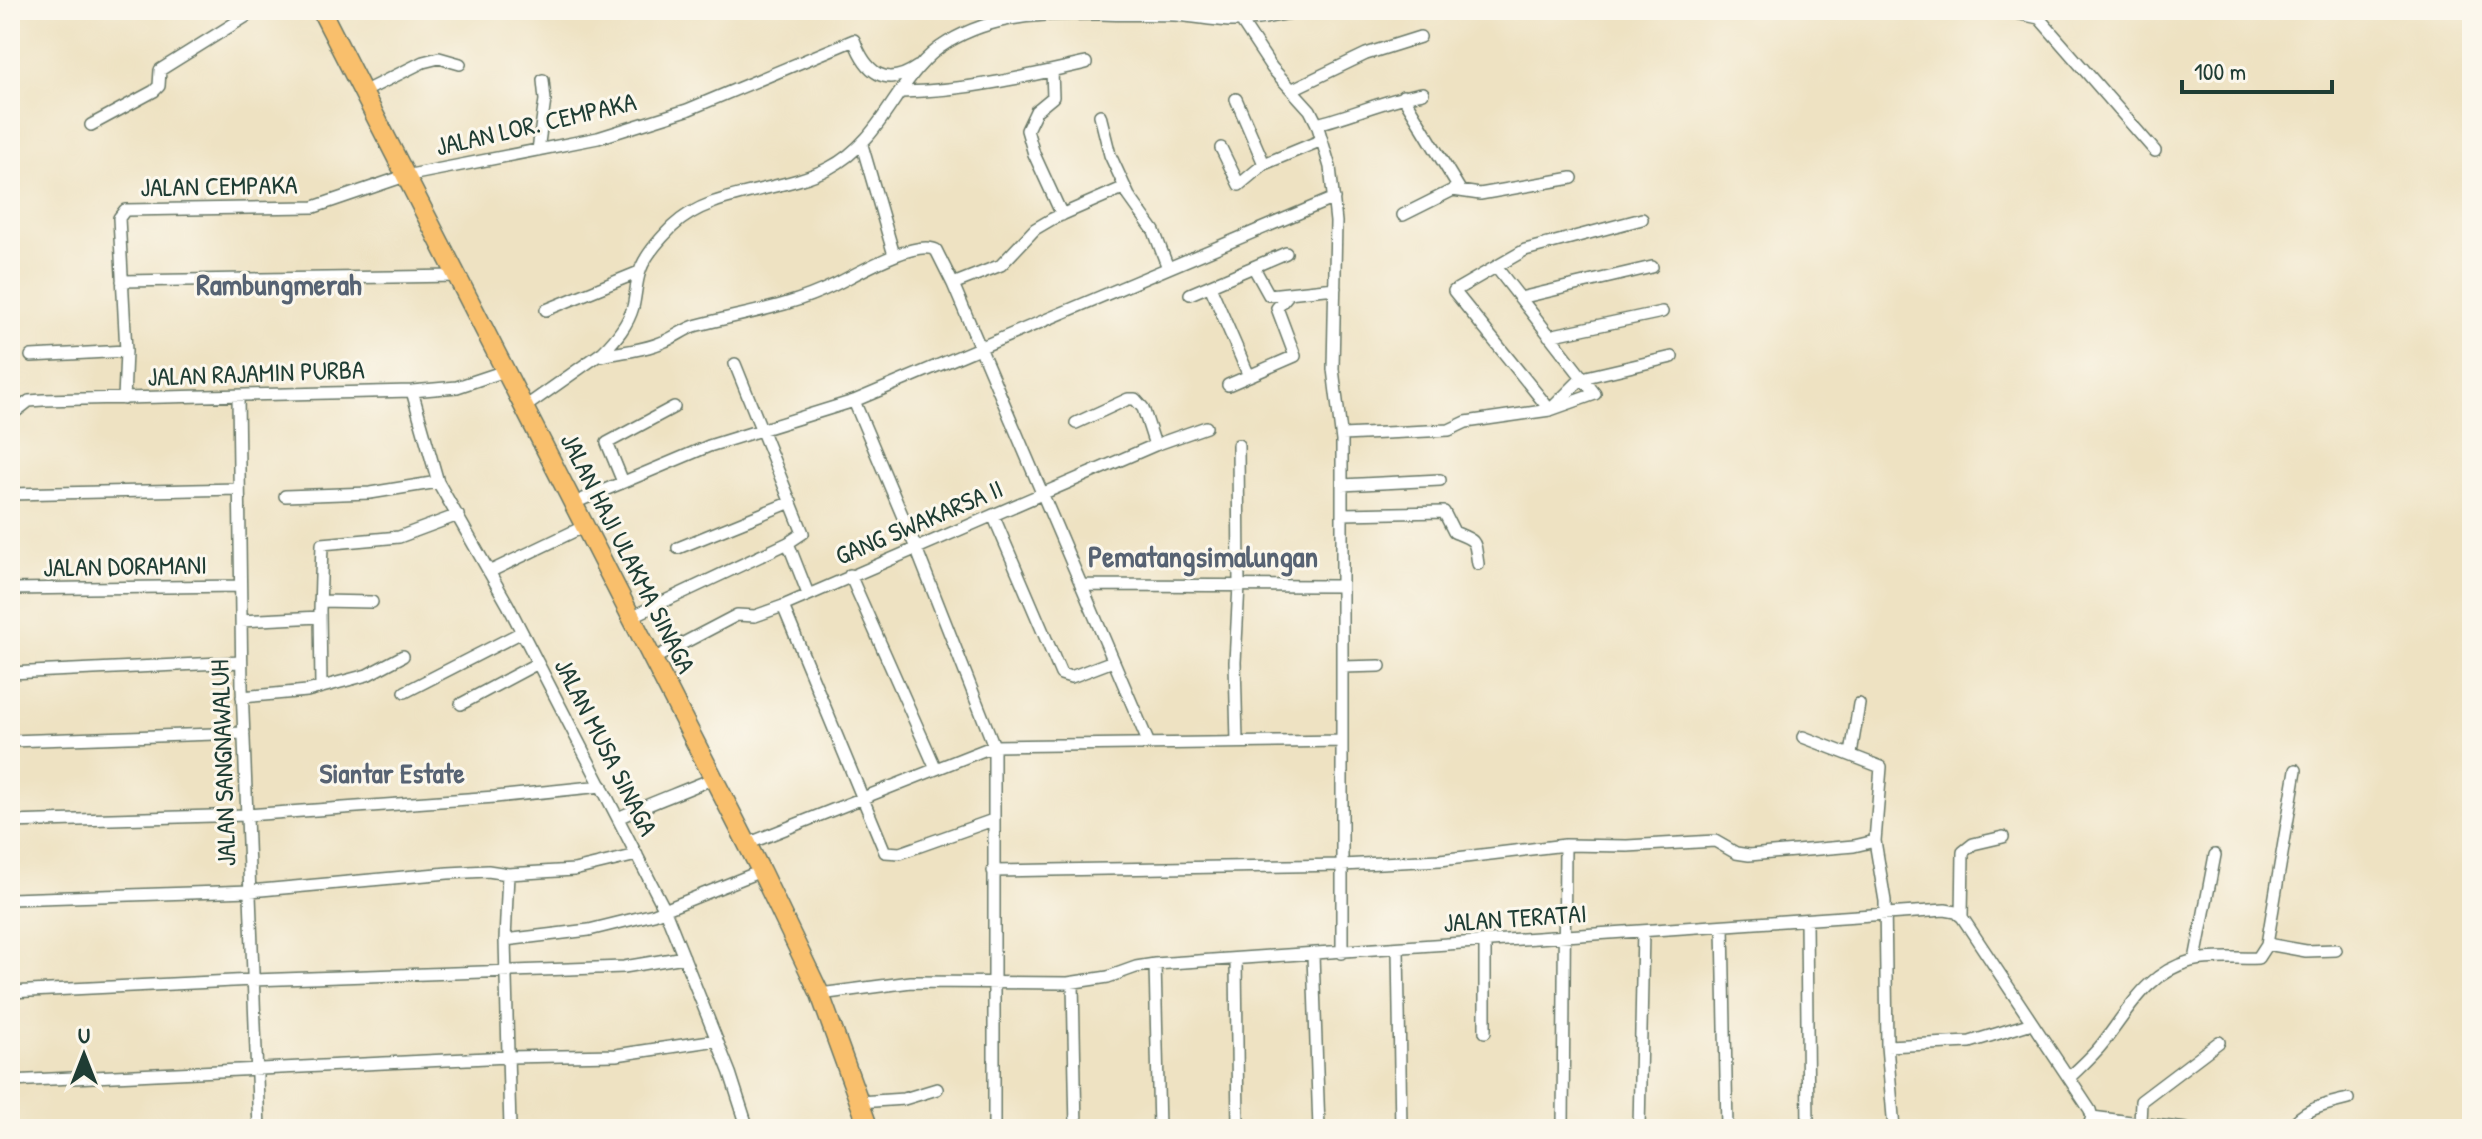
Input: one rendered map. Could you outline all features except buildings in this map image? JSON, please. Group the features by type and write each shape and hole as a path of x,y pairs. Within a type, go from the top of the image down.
{"main road":[{"name":"JALAN HAJI ULAKMA SINAGA","path":"321,10 761,871 820,994 869,1129"}],"street":[{"path":"91,125 154,91 159,86 160,70 256,10"},
{"path":"525,407 615,341 633,307 639,272 649,254 688,213 800,181 833,166 862,145 917,67 948,42 971,29 1017,16 1045,13 1183,13 1246,17 1307,10"},
{"path":"2002,10 2039,18 2155,151"},
{"path":"1246,17 1272,68 1310,110 1317,124 1330,167 1334,198 1333,369 1342,435 1343,514 1342,953"},
{"path":"1293,89 1366,54 1420,37"},
{"name":"JALAN LOR. CEMPAKA","path":"405,176 598,138 687,110 854,40 866,66 874,72 895,77 917,67"},
{"path":"363,92 423,62 439,58 460,64"},
{"path":"902,92 939,92 988,85 1086,63"},
{"path":"1052,71 1053,97 1036,111 1027,130 1034,154 1062,215"},
{"path":"538,150 545,100 543,80"},
{"path":"1317,124 1356,114 1403,96 1423,93"},
{"path":"1403,96 1460,190"},
{"path":"1236,99 1264,164"},
{"path":"1100,115 1110,155 1125,187 1154,231 1168,268"},
{"path":"1221,148 1239,185 1264,164 1322,140"},
{"path":"862,145 894,255"},
{"name":"JALAN CEMPAKA","path":"124,399 126,351 119,218 125,210 314,207 405,176"},
{"path":"1403,215 1446,192 1460,190 1480,194 1572,178"},
{"path":"953,284 1001,265 1035,229 1125,187"},
{"path":"574,503 709,446 854,401 1334,198"},
{"path":"1550,410 1454,291 1525,250 1642,219"},
{"path":"595,357 658,344 695,325 764,311 808,298 894,255 931,247 936,250 981,348 1149,744"},
{"path":"1190,294 1286,253"},
{"path":"1342,435 1449,430 1466,422 1550,410 1595,394 1496,267"},
{"path":"1520,298 1652,267"},
{"path":"1254,268 1269,295 1335,288"},
{"path":"546,310 639,272"},
{"path":"122,281 458,276"},
{"path":"1210,286 1249,376"},
{"path":"1228,385 1295,356 1277,308 1288,295"},
{"path":"1549,336 1662,312"},
{"path":"31,356 126,351"},
{"path":"1550,410 1582,378 1672,357"},
{"path":"631,617 788,543 803,533 735,364"},
{"name":"JALAN RAJAMIN PURBA","path":"10,416 29,401 412,391 457,387 505,371"},
{"name":"JALAN MUSA SINAGA","path":"412,391 438,482 522,632 665,910 717,1040 748,1129"},
{"name":"JALAN SANGNAWALUH","path":"238,396 242,697 259,1129"},
{"path":"1076,423 1128,399 1135,399 1143,408 1155,445"},
{"path":"854,401 994,746 994,1129"},
{"path":"623,482 607,443 674,407"},
{"name":"GANG SWAKARSA II","path":"653,659 737,615 755,616 783,606 1155,445 1206,427"},
{"path":"1237,742 1238,445"},
{"path":"1342,485 1440,480"},
{"path":"285,496 370,493 438,482"},
{"path":"10,494 239,489"},
{"path":"678,548 791,502"},
{"path":"1343,514 1444,512 1454,532 1474,542 1478,564"},
{"path":"321,687 322,544 399,537 458,515"},
{"path":"993,515 1061,674 1071,677 1113,661"},
{"path":"489,572 585,526"},
{"path":"788,543 808,594"},
{"path":"850,575 936,769"},
{"path":"1081,585 1342,586"},
{"name":"JALAN DORAMANI","path":"10,589 240,586"},
{"path":"320,601 372,602"},
{"path":"783,606 862,799 888,854 900,853 993,820"},
{"path":"241,621 320,617"},
{"path":"405,692 522,632"},
{"path":"242,697 307,691 367,675 403,656"},
{"path":"10,673 241,662"},
{"path":"461,704 538,663"},
{"path":"1342,667 1380,666"},
{"path":"1851,754 1859,704"},
{"path":"10,741 244,733"},
{"path":"1803,737 1881,767 1875,841 1886,914 1887,1046 1894,1129"},
{"path":"747,844 994,746 1342,741"},
{"path":"2069,1078 2101,1046 2138,993 2163,974 2195,960 2258,958 2267,944 2296,770"},
{"path":"618,818 714,778"},
{"path":"10,822 247,815 602,786"},
{"path":"2003,837 1973,844 1963,852 1962,917 2069,1078 2090,1123 2140,1123 2186,1129"},
{"path":"993,871 1342,865 1440,860 1565,845 1627,846 1715,841 1736,853 1749,855 1854,846 1875,841"},
{"path":"1563,1129 1565,845"},
{"path":"10,899 250,891 448,873 488,871 508,874 583,869 637,855"},
{"path":"2195,960 2215,855"},
{"path":"505,940 589,930 665,910 761,871"},
{"path":"508,874 505,940 510,1129"},
{"name":"JALAN TERATAI","path":"820,994 911,982 1073,983 1155,964 1945,910 1962,917"},
{"path":"1806,920 1808,1129"},
{"path":"1723,926 1727,1129"},
{"path":"1639,1129 1643,931"},
{"path":"1485,942 1485,1032"},
{"path":"2267,944 2306,951 2336,950"},
{"path":"1398,949 1401,1129"},
{"path":"1313,955 1319,1129"},
{"path":"10,992 624,967 684,957"},
{"path":"1236,960 1238,1129"},
{"path":"1155,964 1159,1129"},
{"path":"1073,983 1076,1129"},
{"path":"1887,1046 1970,1042 2032,1023"},
{"path":"10,1081 508,1057 641,1054 717,1040"},
{"path":"2140,1123 2141,1101 2219,1042"},
{"path":"859,1102 904,1099 937,1089"},
{"path":"2289,1129 2296,1120 2317,1106 2348,1099"}],"district":[{"name":"Rambungmerah","path":"279,285"},
{"name":"Pematangsimalungan","path":"1203,557"},
{"name":"Siantar Estate","path":"392,773"}]}
